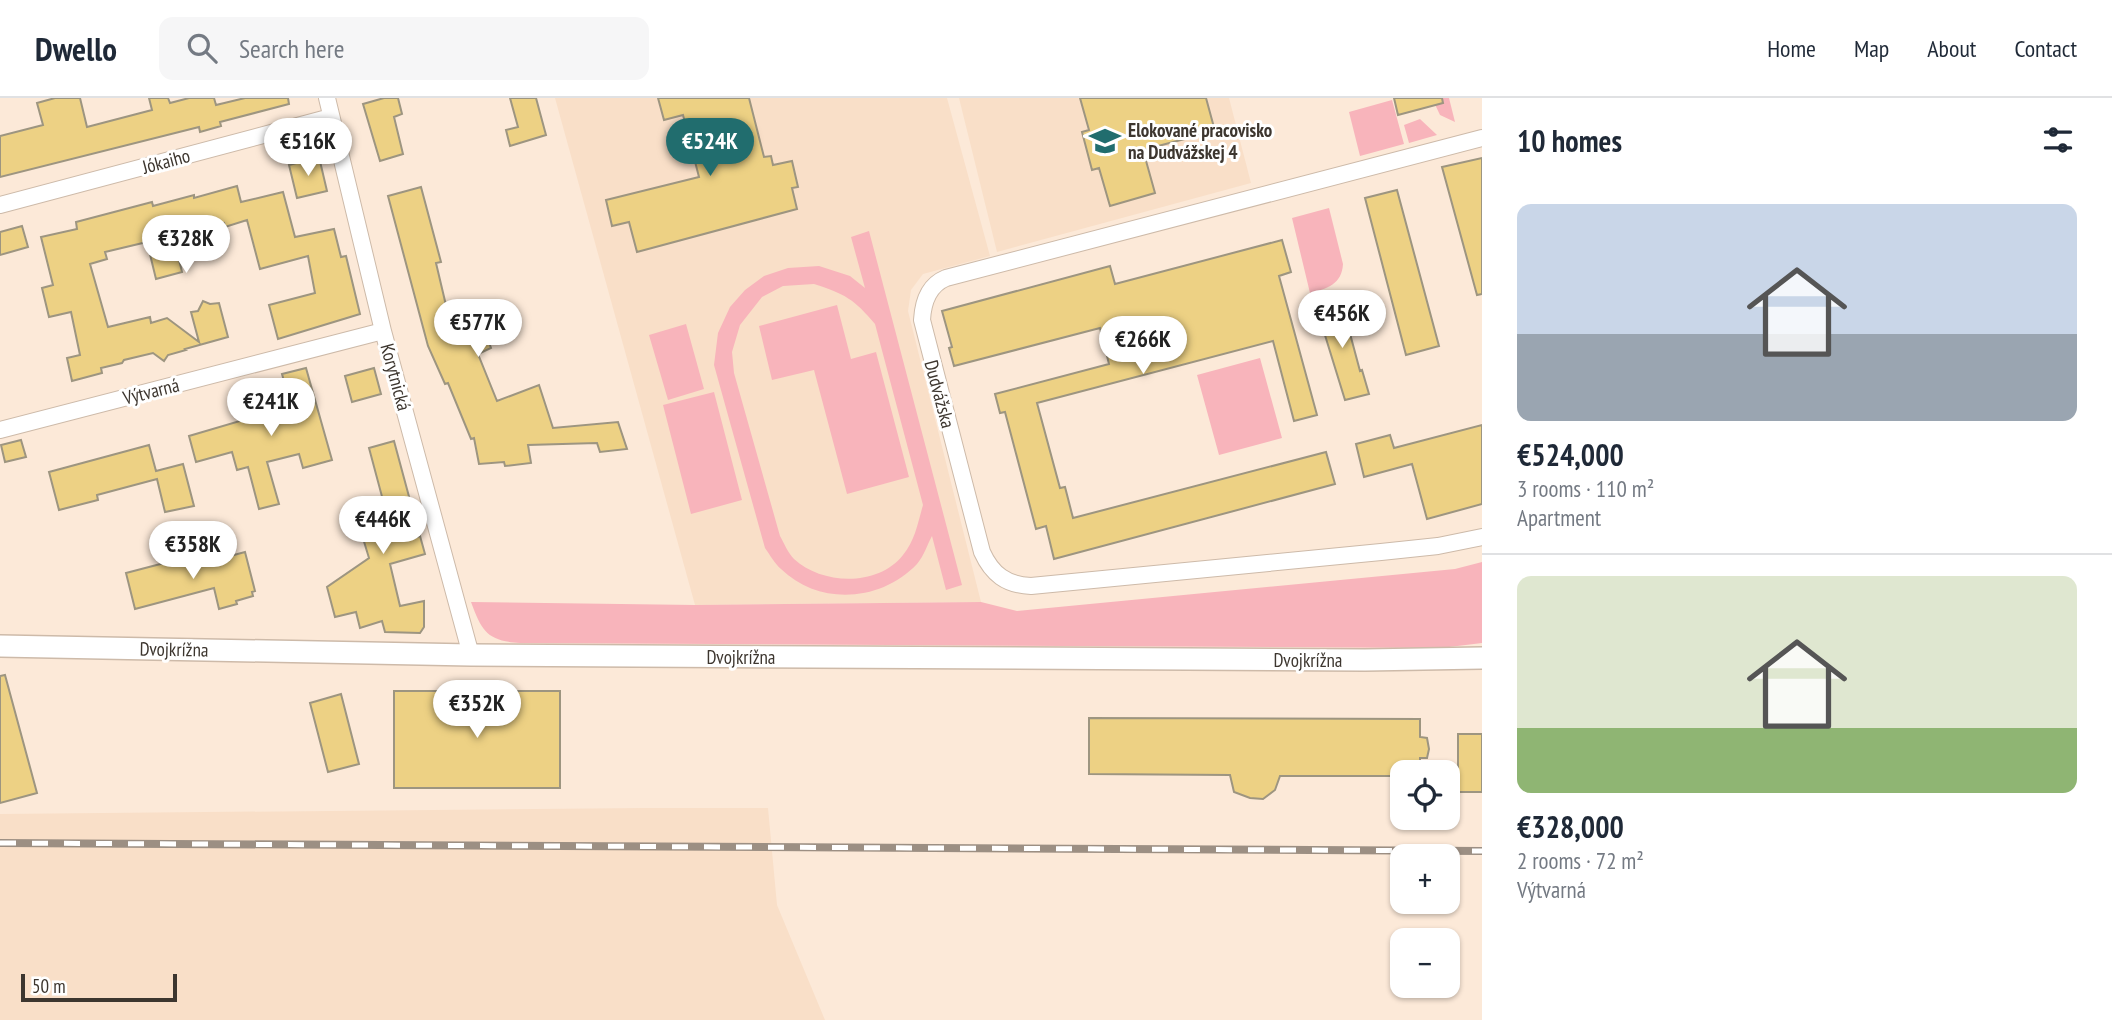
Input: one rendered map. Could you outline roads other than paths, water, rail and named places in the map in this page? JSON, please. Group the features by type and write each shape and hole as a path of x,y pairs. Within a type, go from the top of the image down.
{"street":[{"name":"Korytnická","path":"327,98 383,331 471,655"},
{"name":"Jókaiho","path":"0,205 331,117"},
{"name":"Dudvážska","path":"1482,138 946,278 934,285 929,292 922,320 982,551 988,565 998,576 1012,583 1031,586 1438,546 1482,537"},
{"name":"Výtvarná","path":"0,430 383,331"},
{"name":"Dvojkrížna","path":"0,646 471,655 1482,659"}],"railway":[{"path":"0,843 1482,851"}],"place":[{"name":"Elokované pracovisko na Dudvážskej 4","path":"1105,141"}]}
